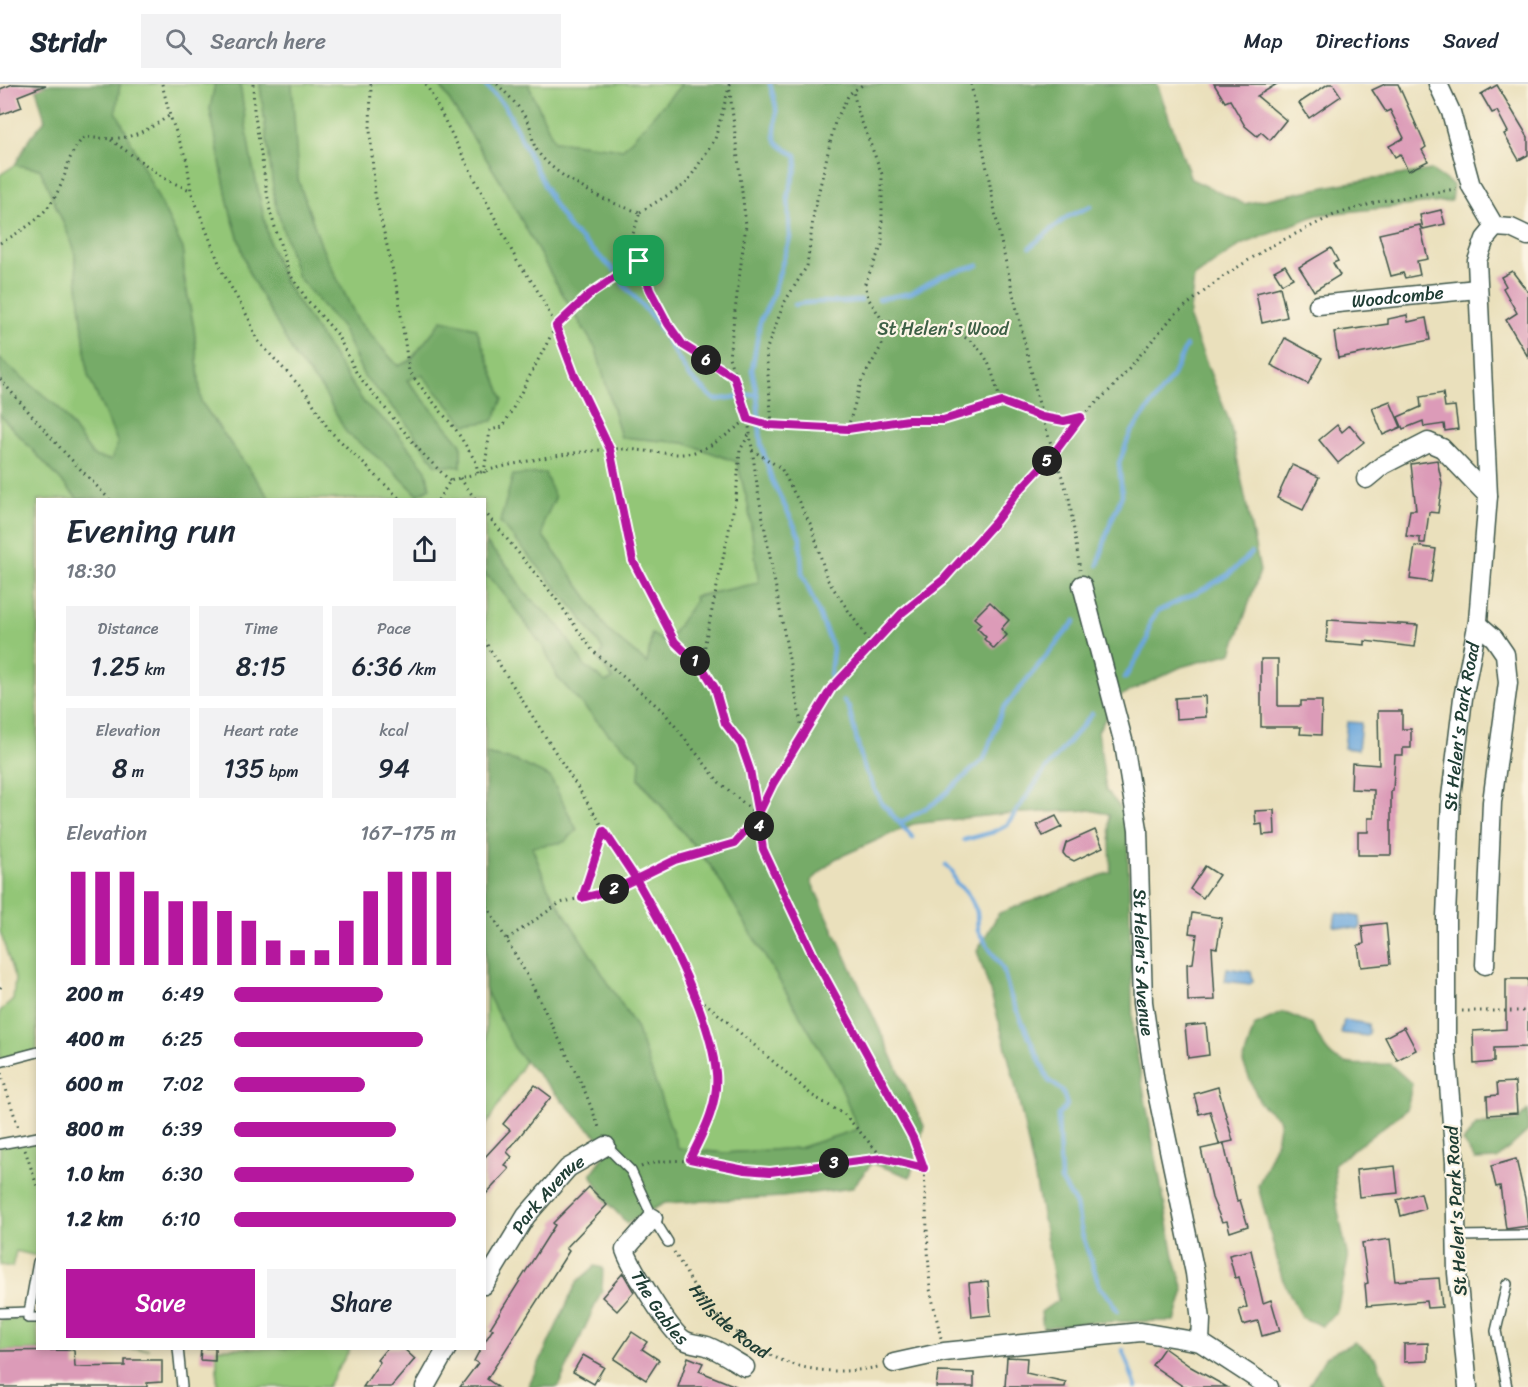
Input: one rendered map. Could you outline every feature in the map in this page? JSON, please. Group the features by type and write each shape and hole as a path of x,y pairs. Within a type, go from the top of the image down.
{"street":[{"path":"1441,86 1451,112 1471,186 1495,228 1511,228 1528,236"},
{"name":"St Helen's Park Road","path":"1468,1387 1456,1236 1446,1011 1446,917 1451,797 1463,698 1478,624 1488,496 1477,261 1485,239 1495,228"},
{"name":"Woodcombe","path":"1318,305 1477,289"},
{"path":"1366,479 1383,465 1428,442 1442,448 1488,496"},
{"name":"St Helen's Avenue","path":"1082,585 1124,744 1138,829 1143,1002 1155,1083 1195,1273 1201,1320 1200,1342"},
{"path":"1478,624 1494,638 1505,654 1508,683 1492,802 1485,965"},
{"name":"Park Avenue","path":"486,1282 533,1208 568,1168 606,1146"},
{"name":"The Gables","path":"653,1218 625,1250 630,1264 649,1290 668,1325 676,1333 685,1340 708,1347 745,1367"},
{"path":"894,1363 944,1352 1141,1332 1200,1342 1269,1387"},
{"path":"425,1387 446,1350"}],"lane":[{"path":"0,1062 36,1053"},
{"path":"0,1144 36,1137"},
{"path":"606,1146 631,1171 653,1218 668,1242"},
{"path":"1456,1236 1528,1235"},
{"path":"36,1273 28,1318 36,1318"},
{"path":"1507,1284 1497,1331 1507,1387"},
{"path":"0,1313 29,1312"},
{"path":"178,1350 182,1387"}],"path":[{"path":"165,84 164,90 170,116 187,161 191,190 223,273 249,319 256,340 308,395 329,430 399,498"},
{"path":"253,84 254,110 270,211 289,273 308,301 337,334 357,374 421,452 450,481"},
{"path":"370,84 370,130 375,194 398,293 409,372 456,430 476,462 478,474"},
{"path":"426,84 517,261 535,286 556,326 574,374 610,449 633,561 675,642 704,670 715,688 725,723 741,744 750,770 763,849 814,957 913,1138 924,1168 930,1289 944,1352"},
{"path":"497,84 514,101 529,124 536,147 546,160 588,192 616,207 640,212"},
{"path":"729,84 715,139 686,184 640,212 631,240 650,290 683,345 734,377"},
{"path":"771,425 766,351 784,303 807,266 814,212 835,122 853,91 864,84"},
{"path":"971,84 999,233 1042,417 1069,498 1082,585"},
{"path":"728,90 743,184 746,225 729,357 748,419 803,736"},
{"path":"848,429 861,382 883,343 883,321 868,298 865,284 882,245 882,174 858,112 853,91"},
{"path":"0,243 35,223 60,187 70,152 84,137 111,140 140,135 170,116"},
{"path":"111,140 168,180 191,190"},
{"path":"507,939 560,903 613,890 675,860 735,843 758,815 773,784 831,689 873,647 908,607 944,579 1054,453 1081,417 1112,388 1174,315 1224,276 1269,247 1334,215 1381,201 1471,186"},
{"path":"484,473 490,430 503,427 556,326 590,294 639,261"},
{"path":"883,321 934,327 962,334 985,356 1002,402"},
{"path":"0,379 108,498"},
{"path":"748,419 771,425 848,429 908,420 943,420 1002,402 1042,417 1064,421 1081,417"},
{"path":"439,498 450,481 530,462 610,449 634,448 678,454 712,446 748,419"},
{"path":"704,670 705,643 736,497 740,450 750,433"},
{"path":"752,450 781,468 812,527 827,579 873,647"},
{"path":"460,478 475,498"},
{"path":"486,513 557,600 592,651 664,712 719,782 758,815"},
{"path":"486,643 636,879 694,993 716,1074 710,1119 690,1159"},
{"path":"582,898 604,831"},
{"path":"486,904 507,939 584,1089 606,1146"},
{"path":"694,993 813,1096 845,1115 883,1158"},
{"path":"1446,1011 1528,1011"},
{"path":"631,1171 657,1161 690,1159 745,1170 770,1172 883,1158 924,1168"},
{"name":"Hillside Road","path":"668,1242 709,1309 742,1337 778,1359 809,1370 848,1373 894,1363"}],"green space":[{"path":"35,84 120,84 116,111 183,249 184,279 194,328 201,402 269,498 77,498 0,415 0,359 59,408 93,456 111,460 118,443 88,375 74,248 40,169 15,165 29,139 45,120"},
{"path":"120,84 215,84 210,109 229,207 249,273 296,358 323,390 346,432 392,469 418,495 393,428 364,403 284,281 270,245 250,154 240,84 260,84 275,202 297,276 342,328 364,376 402,417 461,467 461,444 406,379 422,375 434,387 503,399 476,328 442,320 410,361 398,366 358,321 322,248 298,180 291,92 292,84 439,84 499,179 553,278 596,349 621,437 685,443 737,462 748,504 759,583 695,596 695,601 666,644 651,635 648,664 607,630 587,597 543,536 544,521 555,498 501,522 577,612 603,650 599,660 614,679 606,682 584,665 560,627 524,592 509,568 486,543 486,498 269,498 201,402 194,328 184,275 183,249 116,111"},
{"path":"215,84 240,84 250,154 270,245 284,281 364,403 393,428 426,470 430,488 418,495 392,469 346,432 323,390 296,358 249,273 229,207 210,109"},
{"path":"260,84 292,84 298,180 322,248 358,321 398,366 410,361 442,320 476,328 503,399 493,421 466,425 422,375 407,380 461,444 461,467 436,465 402,417 364,376 342,328 297,276 275,202"},
{"name":"St Helen's Wood","path":"439,84 528,84 554,141 623,149 682,84 1157,84 1191,179 1244,204 1340,184 1431,170 1453,185 1451,201 1317,215 1241,245 1194,277 1189,319 1230,423 1260,571 1232,653 1181,667 1118,697 1098,731 1106,790 1127,816 1133,1033 1174,1256 1184,1290 1175,1321 1088,1322 1043,1328 1041,1312 1058,1300 1014,1080 977,951 999,913 1111,872 1109,814 1090,810 1002,814 913,824 835,859 811,881 924,1126 910,1177 872,1163 852,1188 782,1197 665,1203 627,1223 606,1201 591,1174 610,1148 584,1124 516,1051 486,991 486,754 516,761 550,777 577,830 564,842 532,847 547,886 636,1027 678,1148 725,1153 799,1148 858,1129 839,1081 713,869 639,778 640,760 609,734 558,678 544,648 498,586 486,575 486,543 509,568 524,592 560,627 584,665 606,682 613,679 599,660 603,649 577,612 500,522 513,475 545,473 555,498 544,521 543,536 587,597 607,630 647,663 652,634 666,643 695,601 694,597 759,583 748,504 737,462 685,443 621,437 596,349 553,278 499,179"},
{"path":"528,84 682,84 624,149 554,141"},
{"path":"15,165 40,169 74,248 88,375 118,443 111,461 93,456 59,408 0,359 0,175"},
{"path":"0,415 77,498 36,498 36,1052 0,1062 0,1011 13,1000 15,979 0,931"},
{"path":"486,576 498,586 544,648 558,678 609,734 641,760 639,779 713,869 839,1081 858,1129 799,1148 725,1153 678,1149 636,1027 547,886 532,846 564,842 577,830 550,777 516,761 486,754"},
{"path":"486,988 516,1051 525,1061 486,1125"},
{"path":"1283,1012 1312,1024 1326,1050 1341,1062 1361,1065 1390,1064 1412,1084 1407,1109 1334,1164 1336,1201 1348,1259 1337,1311 1322,1326 1301,1317 1282,1278 1258,1186 1276,1143 1280,1120 1260,1103 1243,1063 1254,1026"},
{"path":"1528,1110 1528,1131 1497,1159 1475,1160 1463,1142 1476,1125 1517,1121"},
{"path":"36,1137 36,1256 16,1251 12,1267 0,1265 0,1144"},
{"path":"595,1266 603,1268 602,1290 558,1387 528,1387 577,1282"},
{"path":"36,1318 36,1350 74,1350 0,1351 0,1320"},
{"path":"1355,1342 1377,1360 1387,1387 1308,1387 1326,1356"},
{"path":"217,1350 349,1350 327,1387 217,1387"}],"water":[{"path":"1347,722 1361,723 1358,750 1344,748"},
{"path":"1336,913 1360,917 1361,926 1359,929 1334,926"},
{"path":"1227,968 1251,972 1253,981 1250,984 1225,981"},
{"path":"1344,1020 1368,1024 1369,1033 1367,1036 1341,1033"}],"building":[{"path":"13,84 46,85 18,96 22,107 0,115 0,89"},
{"path":"1214,84 1277,84 1257,96 1286,120 1270,140 1261,132 1257,136 1245,126 1230,100 1225,102"},
{"path":"1328,84 1333,84 1341,96 1309,118 1299,103"},
{"path":"1385,84 1398,84 1426,147 1422,150 1428,161 1408,171 1400,154 1395,157 1389,146 1404,138 1390,110 1386,112 1372,90"},
{"path":"1497,85 1528,137 1528,155 1519,160 1504,134 1508,132 1497,111 1492,113 1481,94"},
{"path":"1441,210 1445,224 1423,229 1420,215"},
{"path":"1420,225 1428,259 1417,261 1420,275 1405,278 1403,273 1391,276 1379,234"},
{"path":"1331,248 1338,261 1333,263 1340,275 1314,291 1299,267"},
{"path":"1285,265 1293,278 1282,284 1274,271"},
{"path":"1512,271 1528,292 1528,357 1506,320 1517,313 1503,288 1506,286 1501,277"},
{"path":"1280,287 1287,317 1262,323 1256,293"},
{"path":"1407,315 1408,322 1426,318 1430,340 1338,358 1334,332 1388,324 1388,319"},
{"path":"1285,338 1322,358 1308,384 1271,365"},
{"path":"1443,393 1445,407 1455,406 1458,429 1445,431 1444,424 1424,427 1423,421 1403,429 1398,417 1421,407 1420,397"},
{"path":"1390,401 1401,427 1383,435 1372,408"},
{"path":"1337,425 1342,432 1350,425 1364,442 1338,463 1319,440"},
{"path":"1437,460 1442,483 1438,513 1429,512 1425,543 1420,543 1420,538 1406,536 1410,510 1416,510 1411,464"},
{"path":"1292,465 1319,477 1303,510 1277,498"},
{"path":"1415,546 1436,549 1431,582 1410,579"},
{"path":"990,602 1009,620 1001,629 1007,635 994,649 984,639 986,637 977,628 981,624 974,618"},
{"path":"1328,620 1418,625 1415,647 1365,641 1365,645 1326,642"},
{"path":"1261,659 1278,659 1278,706 1301,706 1301,701 1322,701 1321,735 1300,734 1301,727 1261,727"},
{"path":"1205,696 1206,717 1176,719 1175,698"},
{"path":"1378,711 1402,711 1402,729 1411,729 1411,748 1403,748 1403,755 1395,755 1393,791 1391,791 1391,855 1358,855 1358,832 1368,832 1368,818 1374,818 1374,790 1351,789 1352,763 1379,765"},
{"path":"1274,810 1275,834 1263,835 1262,824 1256,825 1255,811"},
{"path":"1056,816 1062,827 1043,836 1037,825"},
{"path":"1095,830 1103,847 1074,861 1066,857 1063,853 1066,843"},
{"path":"1205,866 1219,875 1203,898 1190,889"},
{"path":"1192,913 1222,918 1217,948 1212,947 1215,1000 1188,1001 1187,964 1193,963 1197,934 1189,933"},
{"path":"1386,923 1390,964 1361,967 1358,945 1364,944 1362,926"},
{"path":"1506,979 1528,979 1528,1047 1494,1048 1494,1062 1474,1064 1473,1031 1506,1029"},
{"path":"1206,1024 1209,1055 1188,1058 1185,1026"},
{"path":"1404,1027 1416,1050 1397,1060 1385,1037"},
{"path":"1515,1082 1517,1113 1488,1115 1487,1096 1498,1095 1497,1083"},
{"path":"535,1085 551,1097 507,1152 512,1157 505,1165 509,1169 486,1194 486,1156 510,1130 503,1124"},
{"path":"1218,1087 1233,1141 1219,1144 1210,1111 1199,1114 1194,1094"},
{"path":"1224,1144 1237,1201 1240,1200 1248,1226 1230,1232 1227,1221 1222,1222 1212,1198 1201,1149"},
{"path":"1516,1159 1525,1198 1528,1226 1506,1229 1500,1186 1496,1187 1491,1166"},
{"path":"1395,1166 1398,1193 1359,1197 1356,1170"},
{"path":"589,1187 607,1205 566,1248 569,1251 487,1379 498,1387 460,1387 478,1363 474,1361 480,1350 486,1350 486,1340 493,1329 490,1328 555,1225 553,1223"},
{"path":"1421,1193 1425,1209 1401,1216 1397,1200"},
{"path":"1390,1239 1395,1281 1439,1278 1442,1307 1427,1308 1426,1301 1367,1306 1365,1284 1368,1283 1362,1243"},
{"path":"1251,1250 1263,1303 1271,1300 1280,1331 1262,1336 1258,1321 1243,1325 1239,1310 1247,1307 1239,1277 1235,1278 1229,1255"},
{"path":"623,1273 634,1292 617,1311 602,1297"},
{"path":"988,1281 991,1315 972,1317 969,1283"},
{"path":"632,1332 647,1342 642,1349 659,1360 646,1380 614,1359"},
{"path":"1428,1343 1428,1361 1404,1362 1404,1344"},
{"path":"1164,1348 1191,1367 1227,1387 1184,1387 1152,1365"},
{"path":"74,1350 75,1367 125,1366 125,1360 162,1360 162,1382 147,1383 147,1387 0,1387 0,1351"},
{"path":"201,1350 215,1350 215,1361 200,1360"},
{"path":"385,1350 405,1350 415,1359 391,1387 363,1387 380,1362 377,1360"},
{"path":"583,1355 604,1367 594,1384 573,1372"},
{"path":"688,1357 703,1363 699,1371 738,1387 678,1387"},
{"path":"1007,1357 1027,1358 1026,1373 1066,1382 1065,1387 1005,1387"},
{"path":"938,1372 974,1373 974,1387 936,1387"}],"waterway":[{"path":"484,84 505,106 553,203 570,229 614,270"},
{"path":"770,84 776,108 776,140 796,155 797,166 788,194 790,238 772,297 760,322 752,370 757,394 761,444 772,480 800,537 802,573 833,648 830,677"},
{"path":"1030,247 1067,217 1091,206"},
{"path":"879,299 911,293 943,275 978,265"},
{"path":"623,284 654,319 689,376 715,400 757,394"},
{"path":"795,305 861,300"},
{"path":"1098,565 1108,530 1122,495 1119,463 1130,434 1172,377 1186,346"},
{"path":"1125,678 1147,641 1150,622 1158,611 1229,574 1252,553"},
{"path":"900,823 936,802 984,759 1002,710 1075,621"},
{"path":"844,701 849,708 863,765 881,802 913,838"},
{"path":"964,840 993,832 1007,825 1045,770 1092,714"},
{"path":"946,865 952,871 956,883 966,891 977,912 978,931 1003,969 1010,995 1049,1081 1062,1090 1067,1105 1058,1115 1061,1180 1076,1205 1082,1234 1100,1287 1112,1300 1117,1311"},
{"path":"1123,1350 1136,1387"}],"route":[{"path":"639,261 590,294 556,326 574,374 610,449 633,561 675,642 704,670 715,688 725,723 741,744 750,770 758,815 735,843 675,860 636,879 604,831 582,898 613,890 636,879 656,914 694,993 716,1074 710,1119 690,1159 745,1170 770,1172 883,1158 924,1168 913,1138 841,1010 763,849 758,815 773,784 831,689 873,647 902,613 944,579 1054,453 1081,417 1064,421 1042,417 1002,402 943,420 908,420 848,429 769,425 748,419 734,377 683,345 668,324 650,290 639,261"}]}
